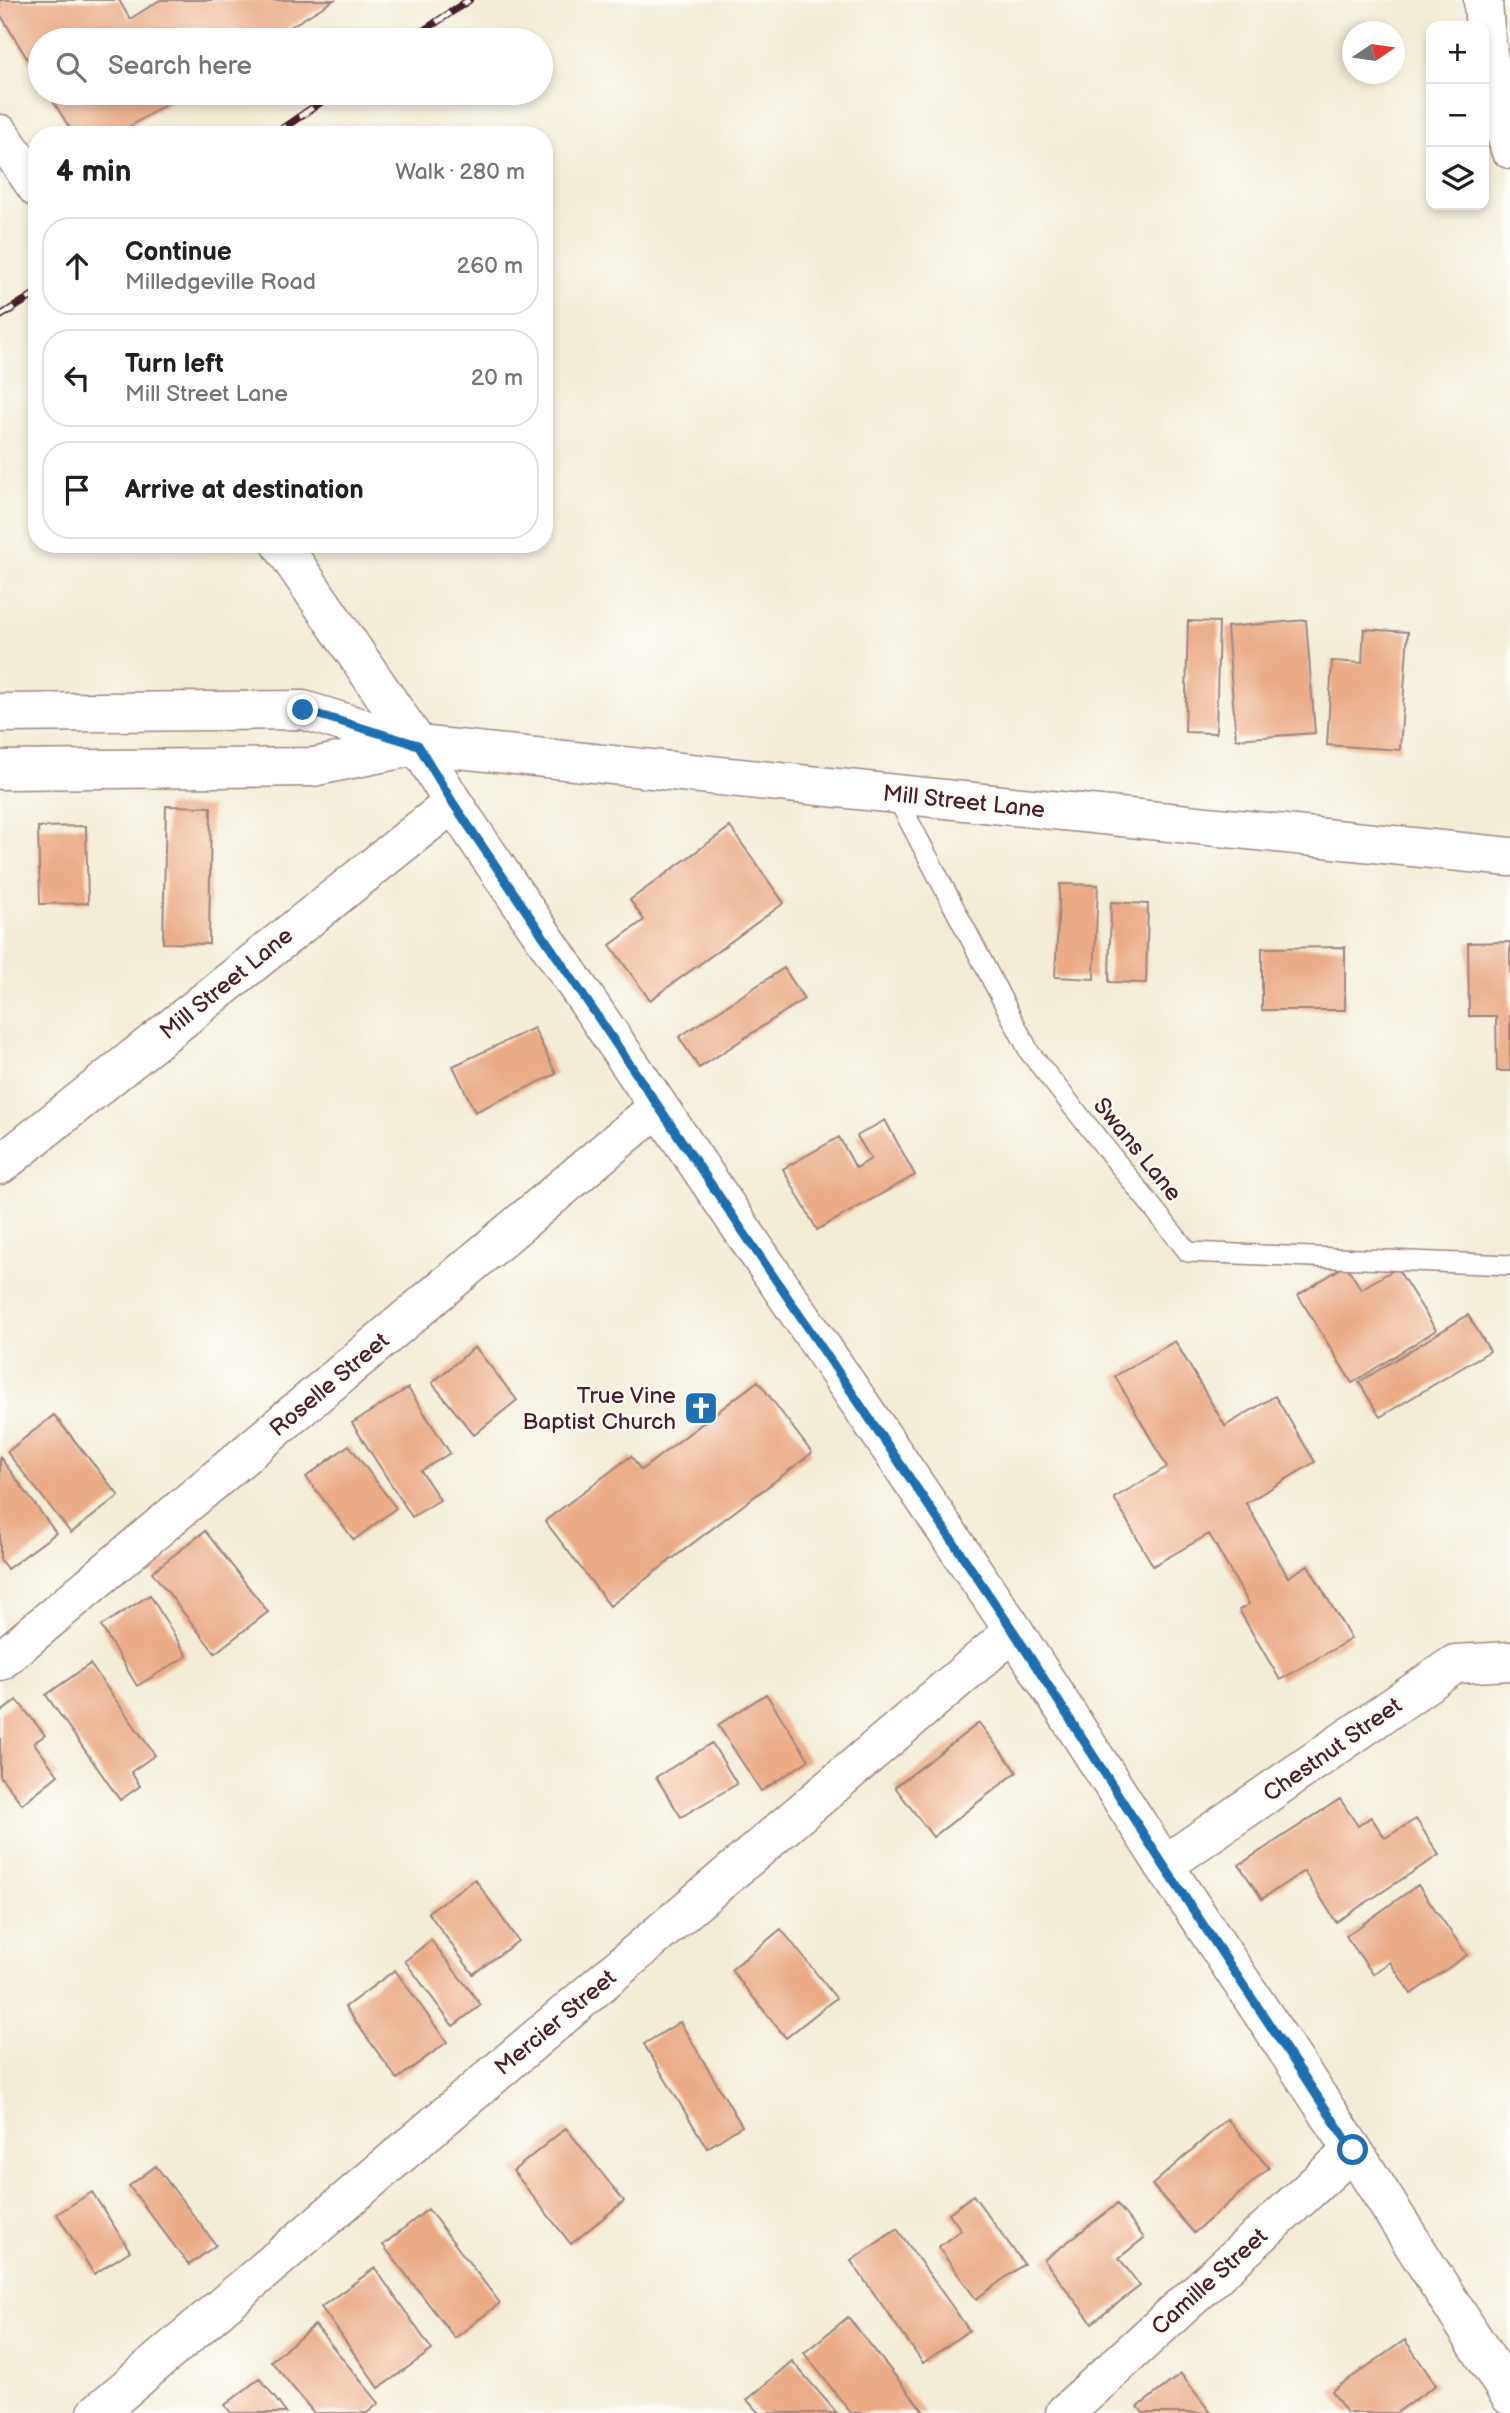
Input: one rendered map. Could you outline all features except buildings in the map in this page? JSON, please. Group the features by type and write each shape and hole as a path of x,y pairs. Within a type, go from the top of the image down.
{"street":[{"path":"1483,0 1484,35 1495,98 1510,149"},
{"path":"0,134 28,175"},
{"path":"287,553 418,745 453,803 1014,1632 1506,2388"},
{"name":"Mill Street Lane","path":"0,713 303,710 418,745 1510,857"},
{"name":"Mill Street Lane","path":"0,770 313,767 418,745"},
{"name":"Mill Street Lane","path":"0,1165 453,803"},
{"name":"Roselle Street","path":"0,1661 658,1107"},
{"name":"Mercier Street","path":"97,2413 1014,1632"},
{"name":"Chestnut Street","path":"1164,1866 1455,1664 1510,1661"},
{"name":"Camille Street","path":"1065,2413 1353,2150"}],"lane":[{"name":"Swans Lane","path":"895,794 1030,1053 1188,1252 1510,1265"},
{"path":"1497,2413 1506,2388"}],"railway":[{"path":"428,28 469,0"},
{"path":"286,126 317,105"},
{"path":"0,316 28,299"}],"place":[{"name":"True Vine Baptist Church","path":"701,1408"}],"route":[{"path":"303,710 418,745 453,803 1014,1632 1164,1866 1353,2150"}]}
